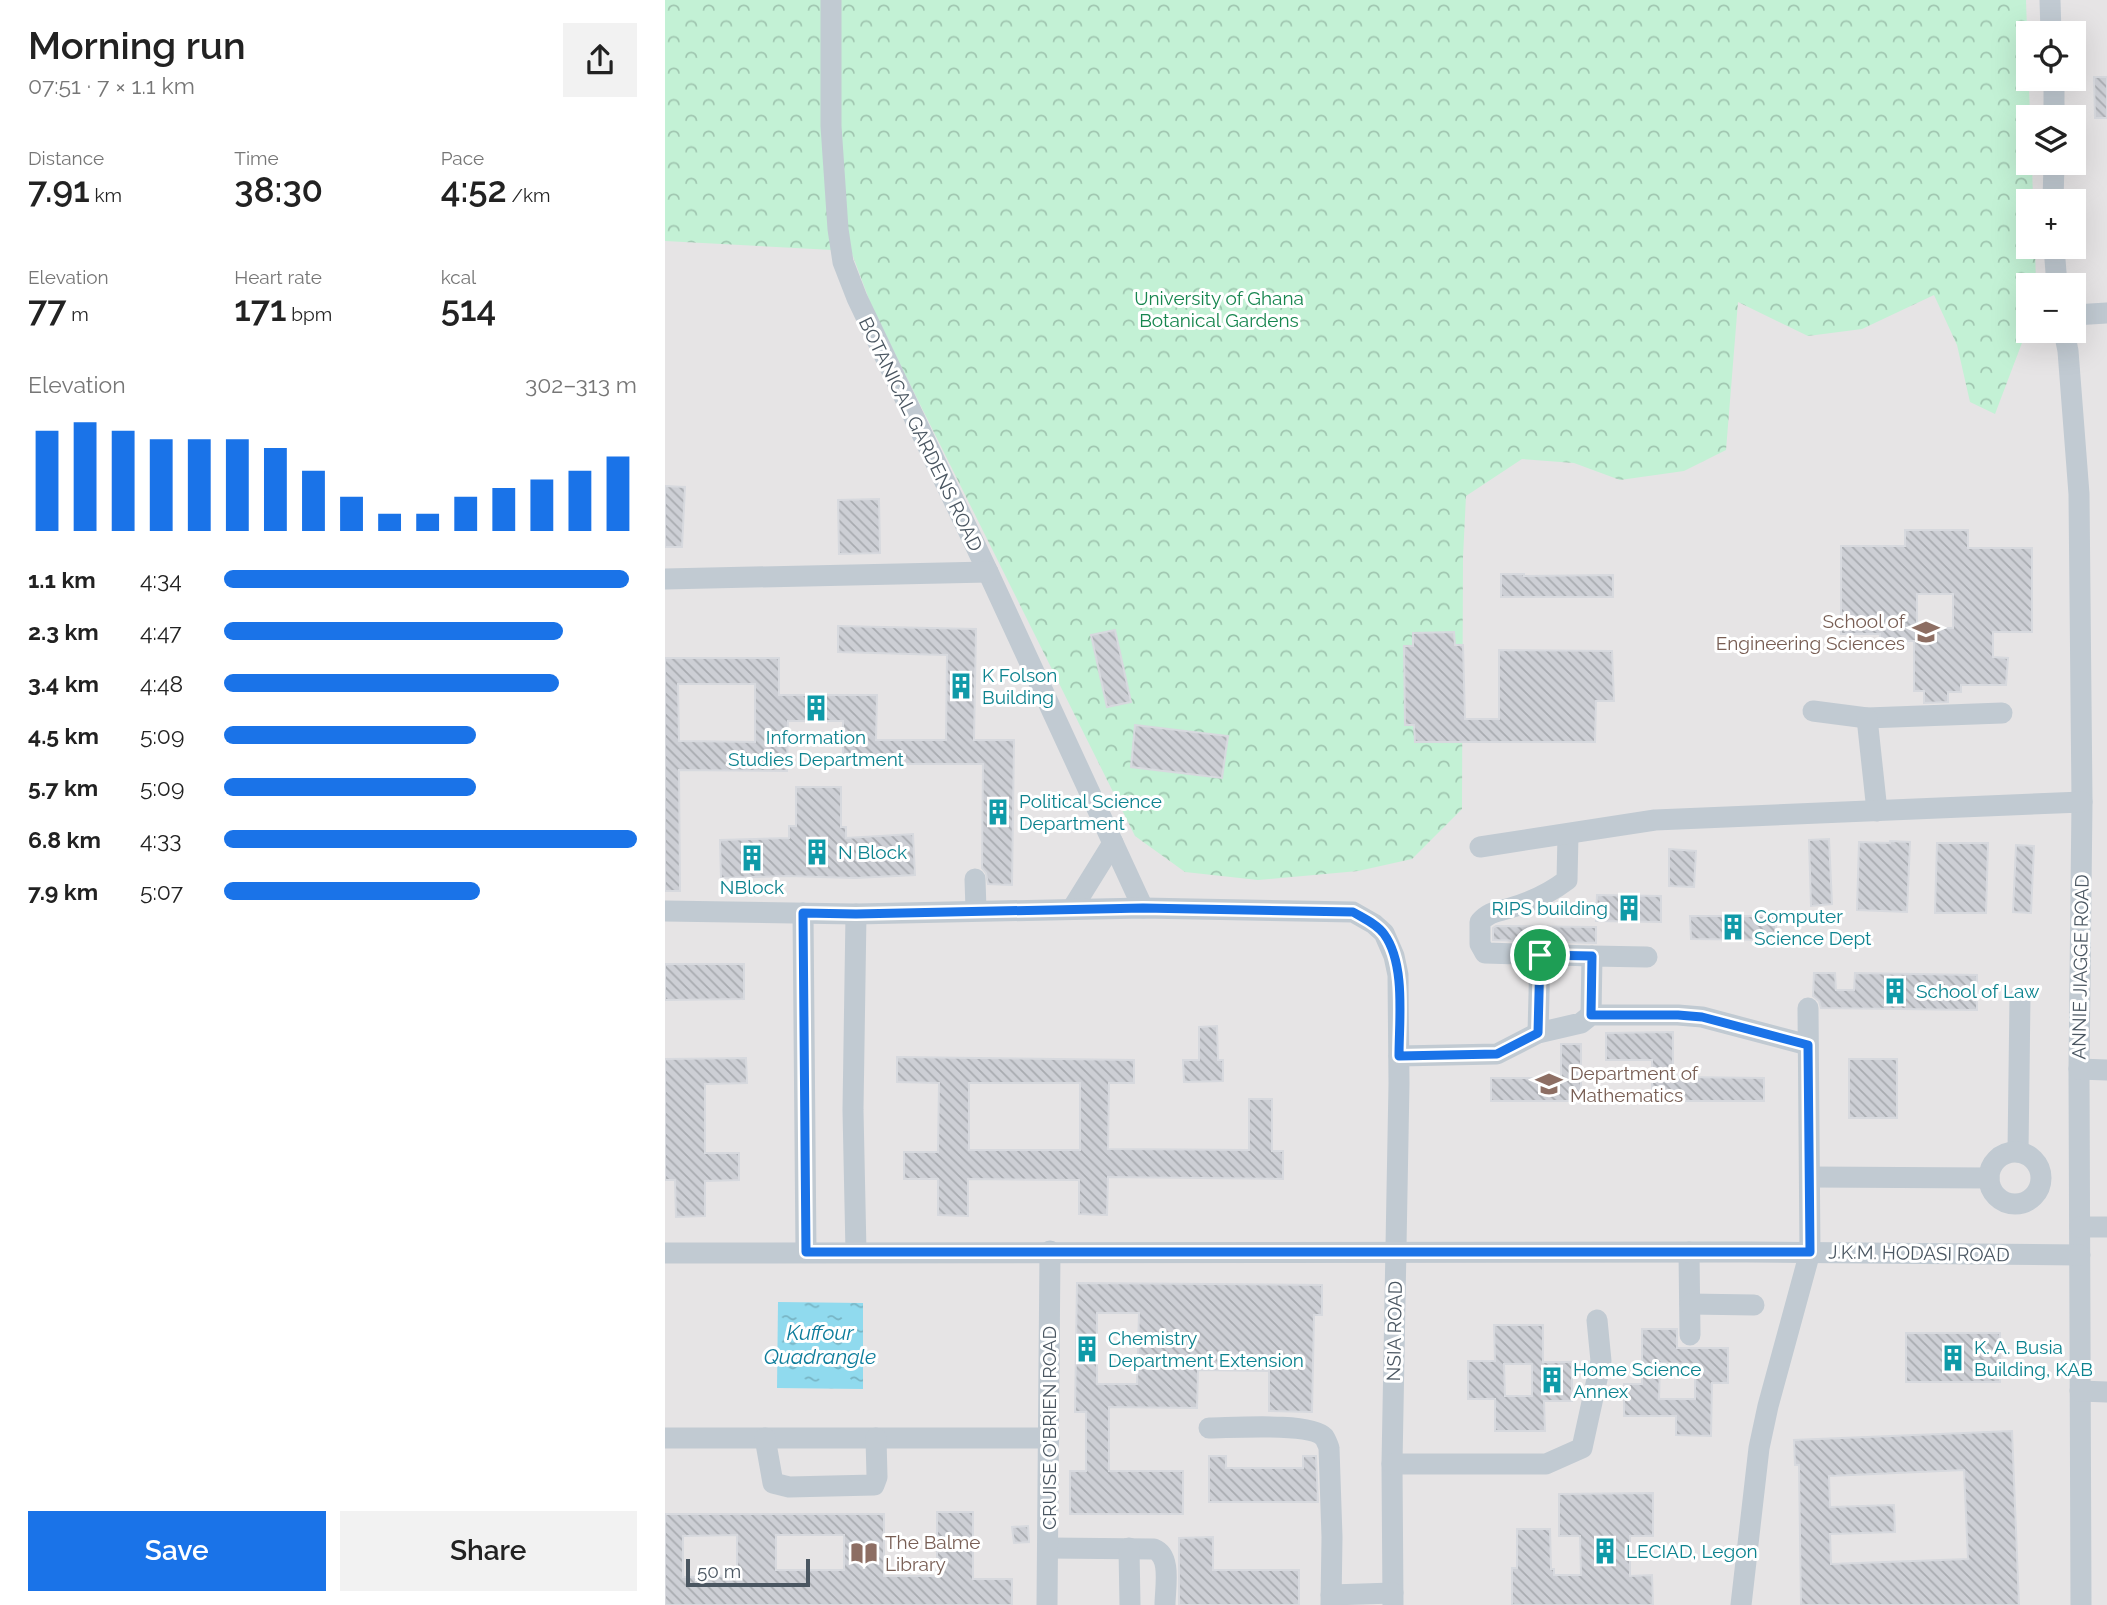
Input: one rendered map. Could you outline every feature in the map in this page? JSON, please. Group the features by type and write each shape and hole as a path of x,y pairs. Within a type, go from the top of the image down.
{"street":[{"name":"BOTANICAL GARDENS ROAD","path":"831,0 831,126 843,262 857,298 988,572 1143,908"},
{"path":"2050,0 2051,21"},
{"path":"2086,314 2107,313"},
{"name":"ANNIE JIAGGE ROAD","path":"2066,343 2079,494 2082,802 2081,1605"},
{"path":"665,579 988,572"},
{"path":"1813,712 1867,718 2002,713"},
{"path":"1867,718 1877,811"},
{"path":"1480,847 1655,820 2082,802"},
{"path":"1568,835 1567,880 1552,891 1510,908 1490,912 1480,922 1480,944 1485,953 1647,957"},
{"path":"1072,909 1112,843"},
{"path":"975,878 977,910"},
{"path":"665,911 856,914 1143,908"},
{"name":"NSIA ROAD","path":"1143,908 1353,912 1384,933 1394,956 1398,975 1399,1056 1392,1464 1393,1599"},
{"path":"803,913 806,1252"},
{"path":"856,914 853,1110 856,1252"},
{"path":"1538,1033 1540,955"},
{"path":"1591,1015 1592,956"},
{"path":"2018,1152 2020,997"},
{"path":"1741,1605 1759,1448 1810,1252 1808,1008"},
{"path":"1399,1056 1497,1054 1538,1033 1581,1023 1591,1015 1702,1017 1808,1045"},
{"path":"2080,1069 2107,1070"},
{"path":"2018,1152 2032,1158 2041,1178 2036,1193 2023,1203 2015,1204 2000,1199 1994,1193 1989,1178 1995,1162 2001,1156 2018,1152"},
{"path":"1811,1177 1989,1178"},
{"path":"2041,1178 2080,1178"},
{"path":"2080,1227 2107,1227"},
{"name":"CRUISE O'BRIEN ROAD","path":"1047,1605 1050,1251"},
{"path":"1689,1252 1690,1335"},
{"name":"J.K.M. HODASI ROAD","path":"665,1253 1810,1252 2080,1255"},
{"path":"1690,1304 1755,1304"},
{"path":"1392,1464 1546,1464 1582,1448 1601,1361 1597,1320"},
{"path":"2080,1391 2107,1392"},
{"path":"1209,1428 1290,1427 1315,1432 1324,1438 1329,1448 1331,1600 1393,1599"},
{"path":"665,1438 1049,1438"},
{"path":"765,1438 773,1483 789,1487 874,1485 877,1477 876,1438"},
{"path":"1048,1548 1159,1550 1165,1558 1165,1605"},
{"path":"1129,1548 1130,1605"}],"shaded area":[{"path":"665,0 2107,0 2107,1605 665,1605"}],"green space":[{"name":"University of Ghana Botanical Gardens","path":"665,0 2026,0 2027,21 2016,21 2016,91 2029,91 2030,105 2016,105 2016,175 2032,175 2033,189 2016,189 2016,259 2035,259 2036,273 2016,273 2016,343 2022,343 1995,414 1970,402 1957,345 1934,295 1862,329 1808,336 1738,302 1726,450 1684,471 1620,480 1574,463 1522,459 1466,496 1463,557 1462,809 1412,859 1358,871 1258,880 1185,872 1135,836 873,310 851,251 665,241"}],"water":[{"name":"Kuffour Quadrangle","path":"778,1302 863,1303 863,1389 777,1388"}],"building":[{"path":"2094,77 2107,77 2107,118 2095,118"},
{"path":"665,486 685,487 682,547 665,547"},
{"path":"879,499 880,553 839,554 838,500"},
{"name":"School of Engineering Sciences","path":"1905,530 1968,530 1968,548 2032,548 2032,632 1993,632 1993,657 2008,658 2006,685 1961,685 1961,692 1948,692 1948,702 1924,703 1924,691 1914,691 1914,641 1880,641 1880,634 1841,634 1841,546 1905,546","holes":["1917,594 1953,594 1953,628 1917,628"]},
{"path":"1501,574 1613,575 1613,597 1501,597"},
{"path":"838,626 976,629 974,740 1014,740 1012,885 988,884 982,868 983,764 843,764 843,721 788,721 787,771 679,770 680,891 665,891 665,658 779,658 779,695 877,695 876,740 946,740 947,655 838,652","holes":["678,684 755,684 755,742 679,741"]},
{"path":"1115,630 1131,702 1107,707 1091,635"},
{"path":"1454,632 1455,645 1463,645 1465,719 1499,719 1499,650 1612,651 1614,701 1596,701 1595,742 1415,742 1414,725 1405,725 1404,646 1413,646 1413,633"},
{"path":"1135,725 1228,736 1222,778 1131,767"},
{"path":"796,787 841,787 841,827 846,827 846,838 913,834 915,875 721,878 720,840 789,838 789,826 796,826"},
{"path":"1829,839 1832,904 1811,906 1809,840"},
{"path":"1859,842 1910,842 1907,912 1857,910"},
{"path":"1937,843 1988,843 1986,913 1935,913"},
{"path":"2016,845 2034,846 2031,913 2013,912"},
{"path":"1669,849 1696,851 1694,887 1669,886"},
{"name":"RIPS building","path":"1597,895 1661,896 1661,922 1596,921"},
{"name":"Computer Science Dept","path":"1690,916 1776,916 1776,940 1691,939"},
{"path":"1596,927 1596,943 1493,940 1493,928"},
{"path":"665,964 744,964 744,999 665,1000"},
{"name":"School of Law","path":"1814,973 1835,973 1836,990 1854,990 1855,973 1977,975 1977,1010 1821,1008 1819,1001 1813,996"},
{"path":"1217,1026 1218,1060 1223,1060 1223,1081 1184,1082 1183,1060 1199,1060 1199,1027"},
{"path":"1673,1032 1673,1077 1764,1078 1764,1101 1652,1101 1652,1060 1606,1060 1606,1033"},
{"path":"1561,1044 1581,1044 1581,1101 1491,1101 1491,1078 1561,1078"},
{"path":"897,1057 1134,1060 1134,1083 1109,1083 1108,1149 1249,1150 1249,1099 1272,1099 1272,1151 1283,1151 1283,1179 1108,1177 1107,1215 1079,1214 1079,1180 968,1179 968,1216 938,1215 938,1179 904,1179 904,1152 938,1152 939,1083 897,1082","holes":["969,1083 1080,1083 1080,1150 969,1150"]},
{"path":"746,1058 747,1083 705,1084 705,1153 739,1153 739,1180 705,1181 705,1216 676,1217 675,1180 665,1180 665,1059"},
{"path":"1849,1059 1897,1059 1897,1118 1849,1118"},
{"path":"1077,1283 1322,1285 1322,1315 1314,1315 1312,1412 1269,1411 1269,1371 1198,1370 1197,1408 1109,1407 1109,1471 1183,1471 1183,1514 1070,1514 1070,1471 1086,1471 1086,1412 1075,1412","holes":["1097,1313 1139,1313 1137,1384 1097,1384"]},
{"name":"Home Science Annex","path":"1494,1325 1543,1325 1543,1362 1572,1362 1572,1401 1544,1401 1545,1431 1495,1431 1495,1399 1468,1399 1468,1361 1495,1361","holes":["1504,1364 1532,1364 1532,1396 1505,1396"]},
{"path":"1642,1329 1677,1329 1677,1348 1728,1348 1728,1383 1712,1383 1711,1436 1676,1435 1676,1416 1624,1416 1624,1384 1642,1384","holes":["1660,1363 1695,1364 1695,1399 1659,1399"]},
{"name":"K. A. Busia Building, KAB","path":"1906,1333 2000,1333 2000,1382 1906,1382"},
{"path":"2012,1431 2019,1605 1801,1605 1799,1465 1795,1465 1794,1440","holes":["1964,1470 1968,1559 1831,1564 1830,1534 1895,1532 1894,1505 1830,1507 1829,1476"]},
{"path":"1209,1456 1226,1456 1226,1468 1303,1468 1303,1456 1316,1456 1318,1502 1209,1502"},
{"name":"LECIAD, Legon","path":"1653,1493 1653,1536 1630,1536 1630,1576 1652,1575 1653,1605 1512,1605 1512,1568 1517,1568 1517,1529 1550,1529 1551,1569 1554,1569 1554,1575 1581,1575 1580,1536 1559,1536 1559,1494"},
{"name":"The Balme Library","path":"937,1512 973,1512 973,1579 1012,1579 1012,1605 665,1605 665,1514 884,1514 884,1576 937,1576","holes":["737,1535 737,1576 683,1577 683,1536","776,1535 844,1535 844,1570 776,1570"]},
{"path":"1028,1526 1029,1542 1014,1543 1012,1527"},
{"path":"1213,1537 1213,1570 1299,1570 1299,1605 1179,1605 1179,1538"}],"place":[{"name":"School of Engineering Sciences","path":"1926,632"},
{"name":"K Folson Building","path":"961,686"},
{"name":"Information Studies Department","path":"816,708"},
{"name":"Political Science Department","path":"998,812"},
{"name":"N Block","path":"817,852"},
{"name":"NBlock","path":"752,858"},
{"name":"RIPS building","path":"1629,908"},
{"name":"Computer Science Dept","path":"1733,927"},
{"name":"School of Law","path":"1895,991"},
{"name":"Department of Mathematics","path":"1549,1084"},
{"name":"Chemistry Department Extension","path":"1087,1349"},
{"name":"K. A. Busia Building, KAB","path":"1953,1358"},
{"name":"Home Science Annex","path":"1552,1380"},
{"name":"LECIAD, Legon","path":"1605,1551"},
{"name":"The Balme Library","path":"864,1553"}],"route":[{"path":"1143,908 1353,912 1384,933 1394,956 1398,975 1399,1056 1497,1054 1538,1033 1540,955 1592,956 1591,1015 1702,1017 1808,1045 1810,1252 806,1252 803,913 1143,908"}]}
